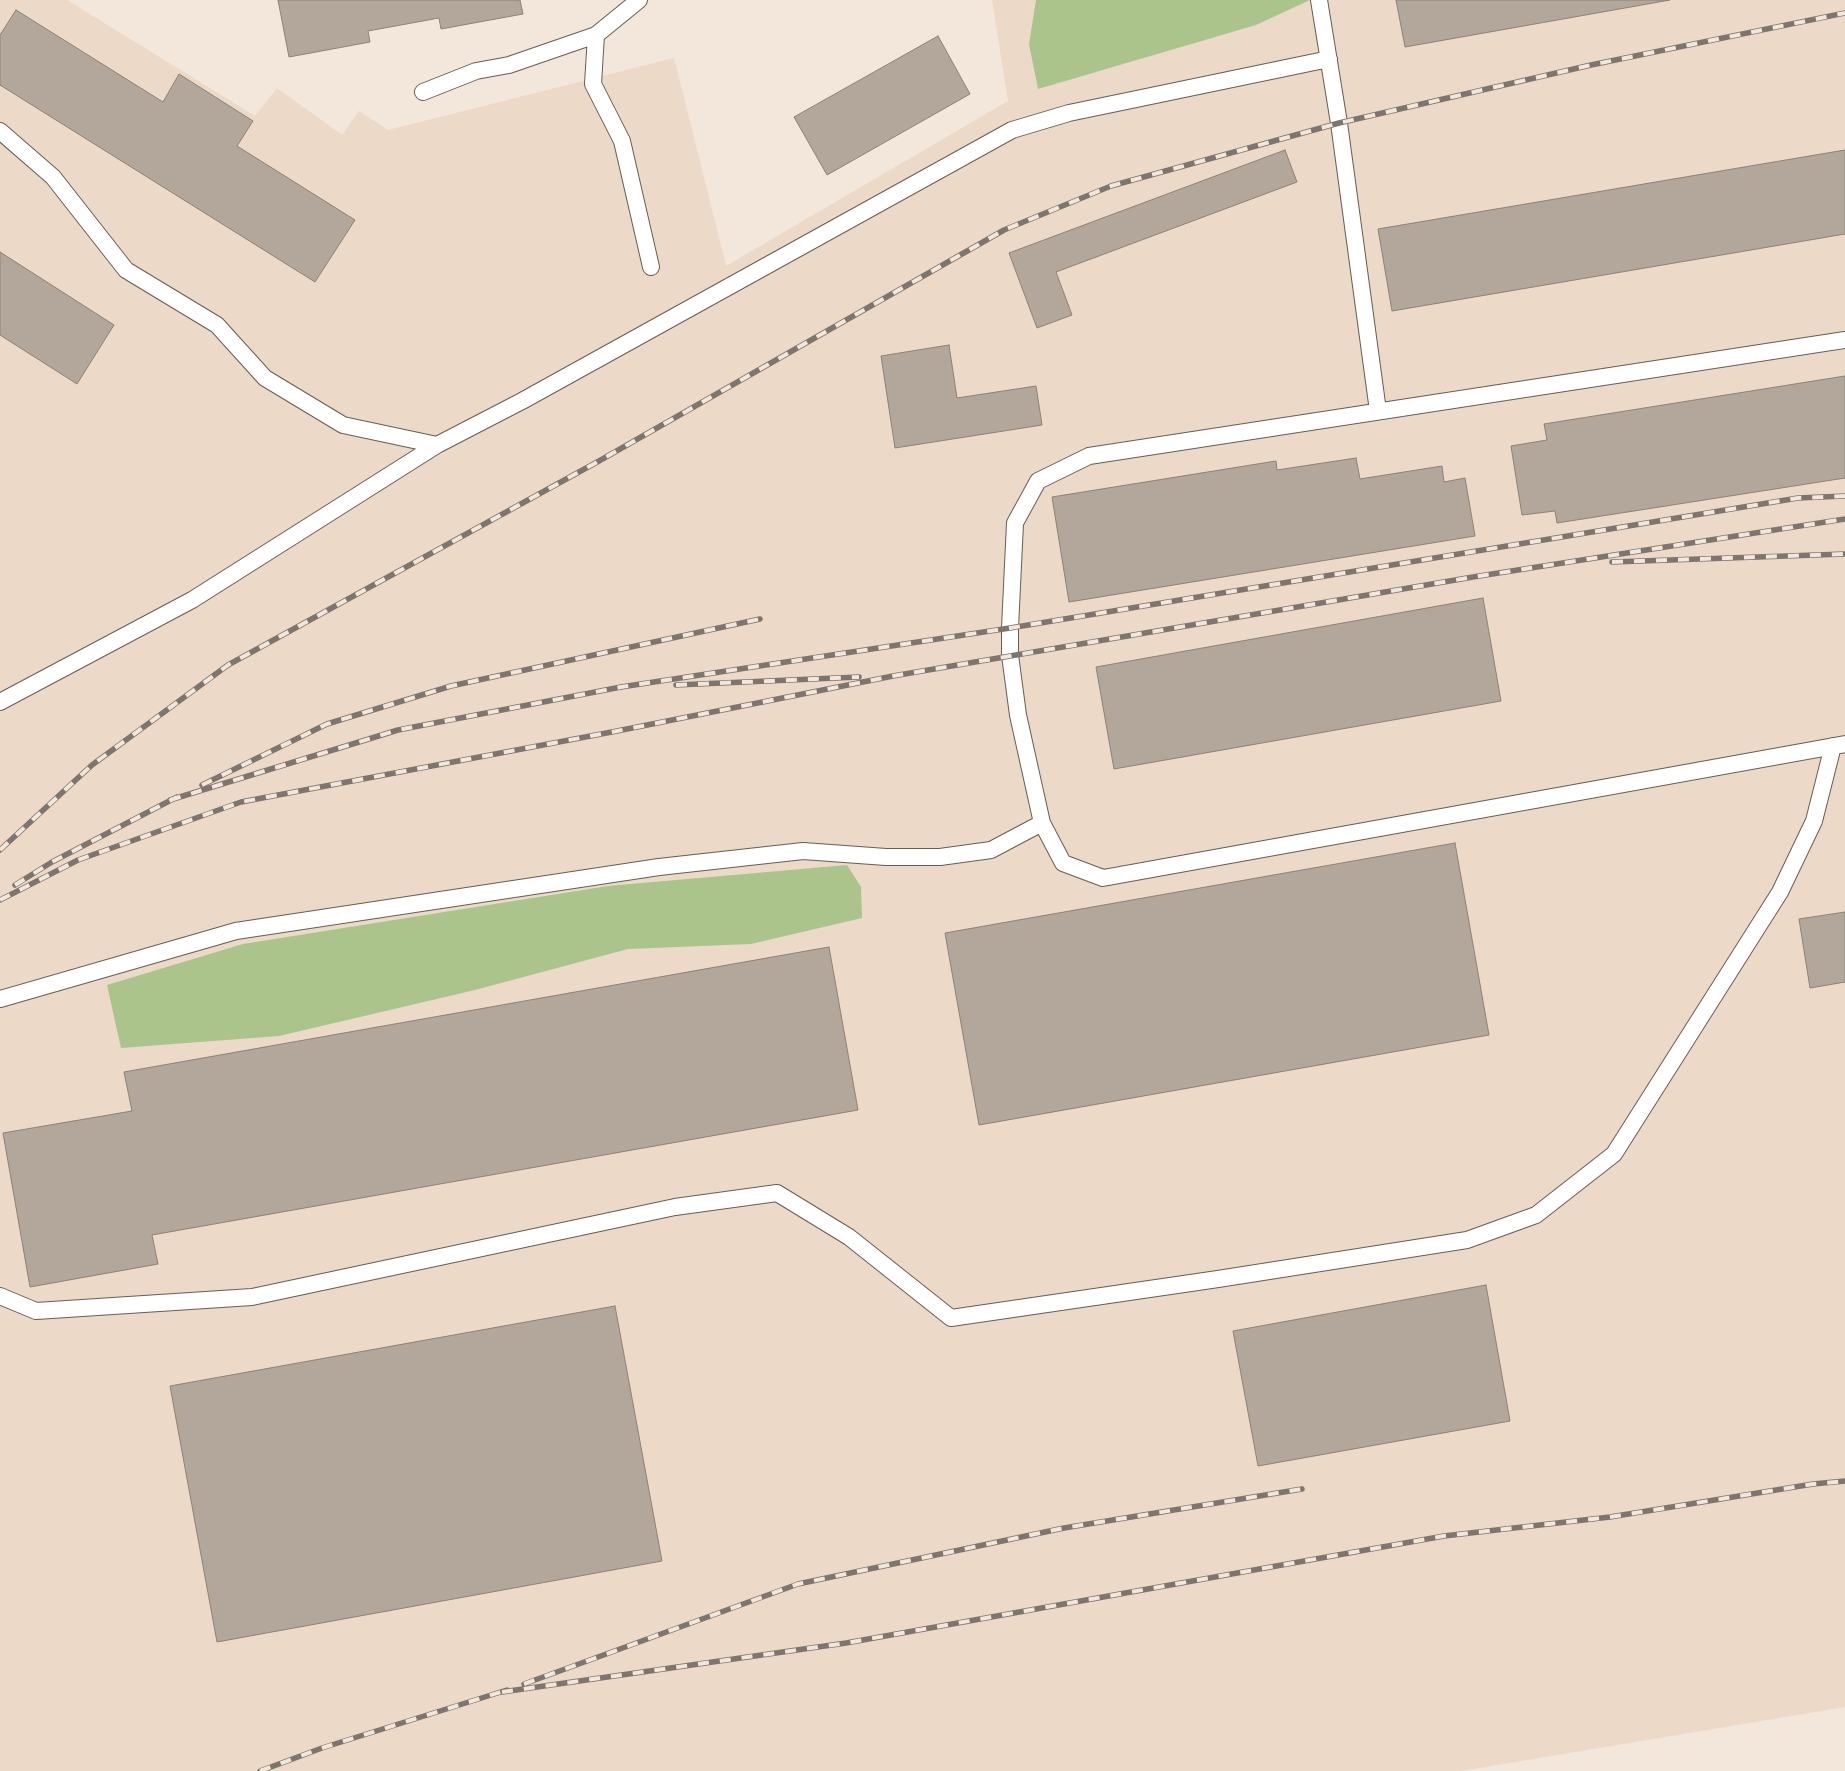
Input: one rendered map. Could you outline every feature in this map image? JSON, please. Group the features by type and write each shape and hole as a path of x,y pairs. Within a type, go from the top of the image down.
{"lane":[{"path":"423,92 476,71 508,65 596,36 639,0"},
{"path":"1319,0 1329,59 1378,411"},
{"path":"596,36 593,84 622,141 651,267"},
{"path":"0,702 192,600 437,445 522,401 1012,130 1069,113 1329,59"},
{"path":"0,132 53,177 126,270 217,325 265,378 343,425 437,445"},
{"path":"0,1296 36,1311 252,1296 675,1206 777,1193 849,1236 951,1318 1467,1240 1536,1215 1614,1154 1780,892 1814,821 1839,745 1103,878 1063,863 1042,823 1018,715 1010,655 1015,523 1038,481 1089,456 1845,340"},
{"path":"0,999 236,930 649,868 803,851 886,857 940,857 990,850 1042,823"}],"shaded area":[{"path":"0,0 67,0 255,116 277,88 342,135 359,111 388,130 674,58 726,266 1008,101 992,0 1845,0 1845,1707 1461,1771 0,1771"}],"green space":[{"path":"1036,0 1310,0 1256,25 1038,89 1029,44"},
{"path":"847,865 861,887 862,918 751,944 628,949 475,990 279,1036 121,1048 107,985 243,944 608,886"}],"building":[{"path":"278,0 520,0 523,14 441,29 439,18 368,31 370,42 289,57"},
{"path":"1396,0 1670,0 1405,47"},
{"path":"16,10 163,102 179,74 253,121 237,146 355,220 315,282 0,85 0,35"},
{"path":"938,36 970,94 827,175 794,117"},
{"path":"1285,150 1297,182 1056,272 1072,315 1037,328 1009,253"},
{"path":"1845,150 1845,234 1392,311 1378,229"},
{"path":"0,252 114,325 77,384 0,335"},
{"path":"949,345 957,398 1036,386 1042,425 895,448 881,356"},
{"path":"1845,376 1845,478 1557,523 1555,511 1522,515 1511,446 1547,440 1544,424"},
{"path":"1356,458 1360,479 1442,466 1444,482 1465,478 1475,536 1069,602 1052,497 1276,461 1277,470"},
{"path":"1483,598 1501,701 1114,769 1096,667"},
{"path":"1455,843 1489,1035 979,1125 945,933"},
{"path":"1845,912 1845,982 1810,988 1799,919"},
{"path":"829,947 858,1110 152,1235 158,1264 30,1287 3,1133 132,1111 124,1072"},
{"path":"1486,1285 1510,1421 1258,1466 1233,1331"},
{"path":"615,1306 662,1561 217,1642 170,1386"}],"railway":[{"path":"0,850 92,765 228,665 599,461 1004,230 1111,186 1339,123 1591,65 1845,13"},
{"path":"170,800 398,730 621,687 1010,628 1798,498 1845,496"},
{"path":"0,900 78,860 241,802 617,731 893,676 1473,577 1845,519"},
{"path":"1612,562 1845,554"},
{"path":"202,785 327,724 451,686 760,619"},
{"path":"676,685 859,677"},
{"path":"15,885 52,862 177,797"},
{"path":"502,1692 846,1643 1444,1536 1610,1517 1813,1484 1845,1481"},
{"path":"524,1684 798,1584 1064,1528 1302,1489"},
{"path":"260,1771 322,1748 507,1690"}]}
